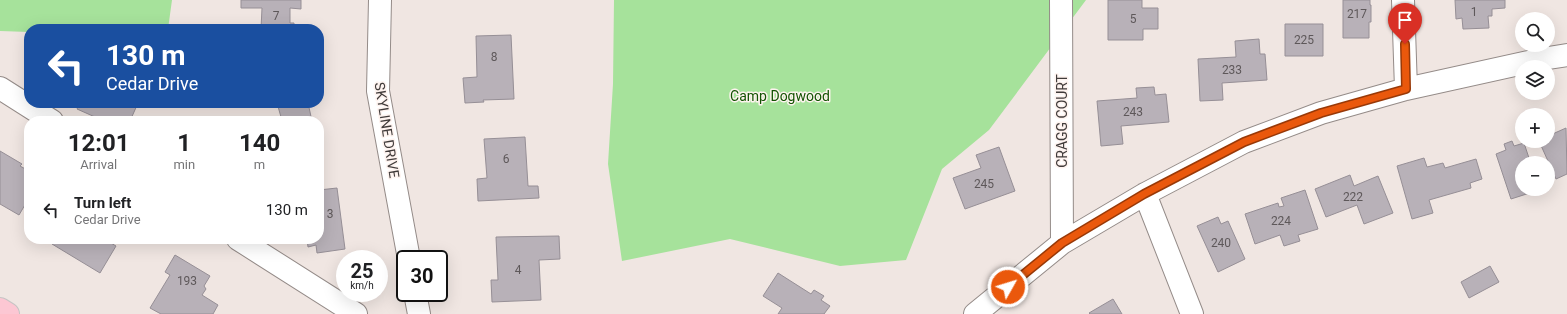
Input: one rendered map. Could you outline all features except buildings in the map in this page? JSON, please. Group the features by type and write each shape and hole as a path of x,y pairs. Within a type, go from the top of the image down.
{"main road":[{"path":"0,309 8,314"}],"street":[{"name":"SKYLINE DRIVE","path":"380,0 378,91 407,250"},
{"name":"CRAGG COURT","path":"1061,0 1062,243"},
{"path":"1403,0 1406,89"},
{"path":"975,314 1062,243 1144,194 1244,142 1321,113 1406,89 1542,58 1567,55"},
{"path":"0,88 24,103"},
{"path":"32,108 44,116"},
{"path":"1144,194 1192,314"},
{"path":"246,244 356,314"},
{"path":"417,302 419,314"}],"green space":[{"path":"0,0 172,0 169,24 24,24 24,32 0,31"},
{"name":"Camp Dogwood","path":"614,0 1086,0 989,130 942,169 906,260 840,266 730,239 622,261 608,164 613,84"}],"route":[{"path":"1008,287 1062,243 1144,194 1244,142 1321,113 1406,89 1405,44"}]}
